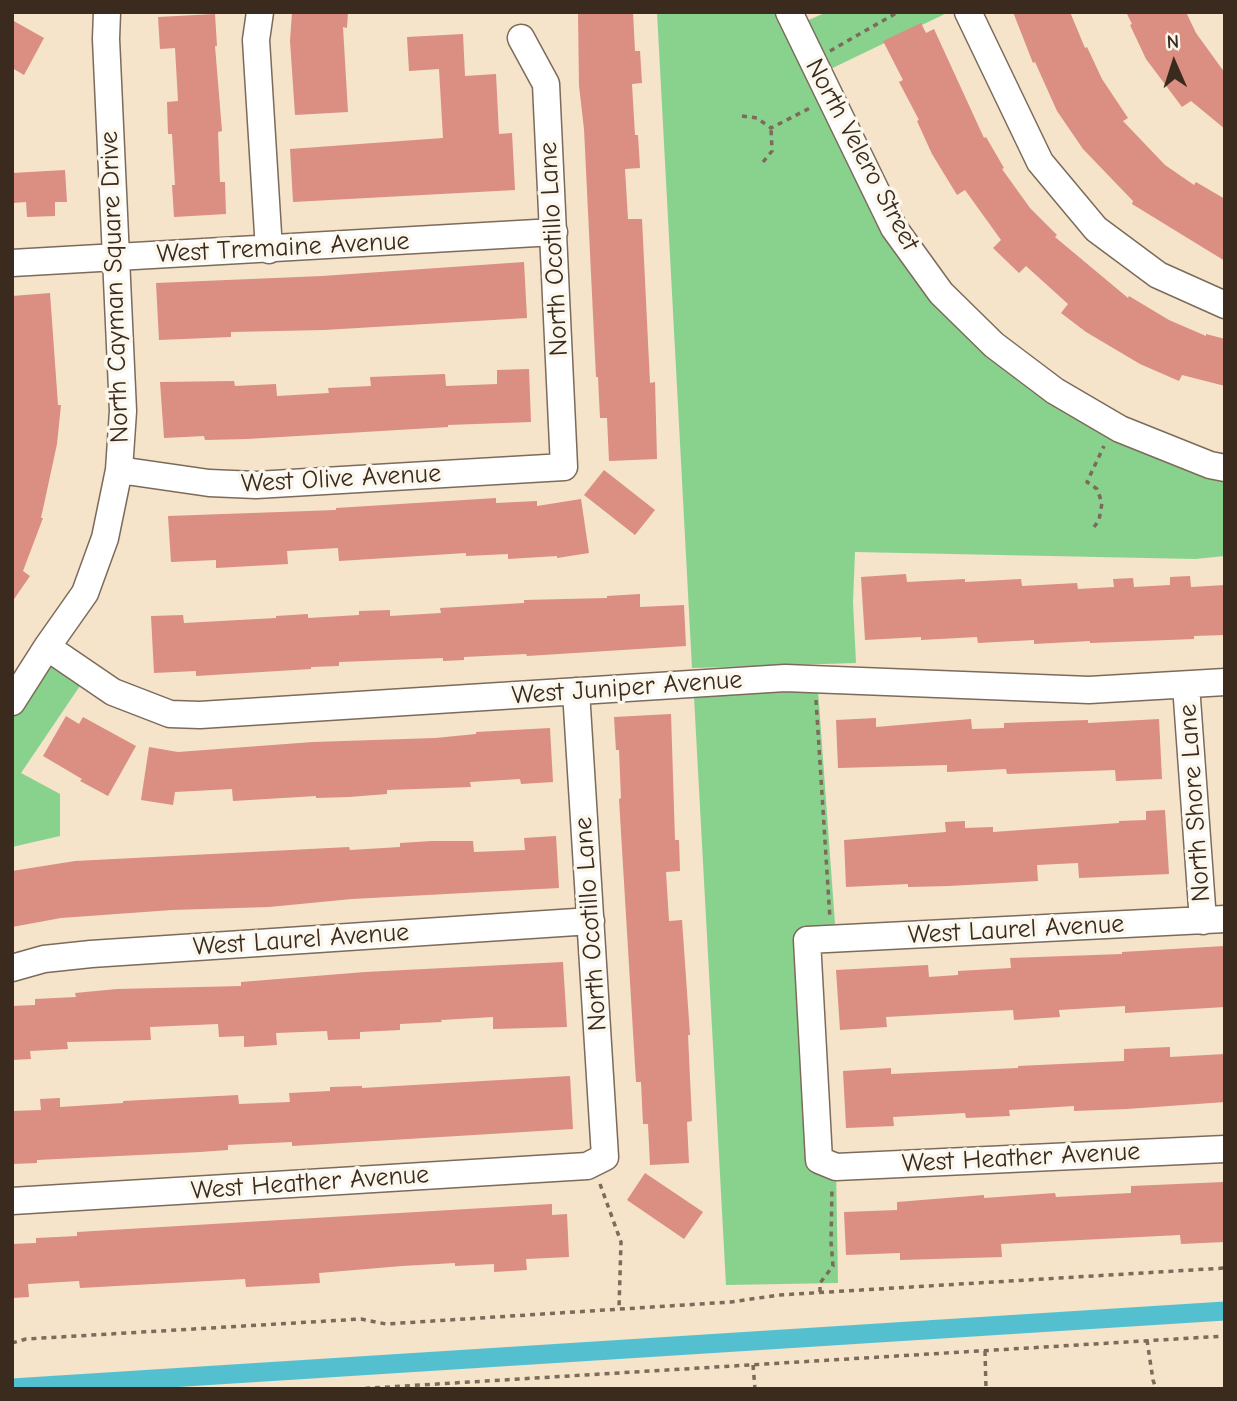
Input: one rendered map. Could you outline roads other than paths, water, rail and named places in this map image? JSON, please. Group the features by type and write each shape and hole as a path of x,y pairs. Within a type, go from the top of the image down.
{"street":[{"name":"North Cayman Square Drive","path":"12,702 85,593 105,538 120,470 123,411 107,12"},
{"path":"260,12 256,40 269,250"},
{"name":"North Velero Street","path":"789,12 894,228 941,293 993,345 1055,391 1115,425 1225,468"},
{"path":"968,12 1041,162 1096,229 1158,275 1225,305"},
{"name":"North Ocotillo Lane","path":"521,37 546,84 564,467"},
{"name":"West Tremaine Avenue","path":"12,263 554,232"},
{"name":"West Olive Avenue","path":"120,470 209,483 256,485 564,467"},
{"name":"West Juniper Avenue","path":"47,647 113,692 170,714 200,715 810,678 1088,690 1225,682"},
{"name":"North Shore Lane","path":"1186,685 1214,920"},
{"name":"North Ocotillo Lane","path":"576,691 591,921 596,1161"},
{"name":"West Laurel Avenue","path":"827,1164 819,939 1214,920"},
{"name":"West Laurel Avenue","path":"12,968 44,959 91,954 591,921"},
{"name":"West Heather Avenue","path":"827,1164 1225,1149"},
{"name":"West Heather Avenue","path":"12,1201 596,1161"}],"waterway":[{"path":"12,1388 1225,1311"}]}
